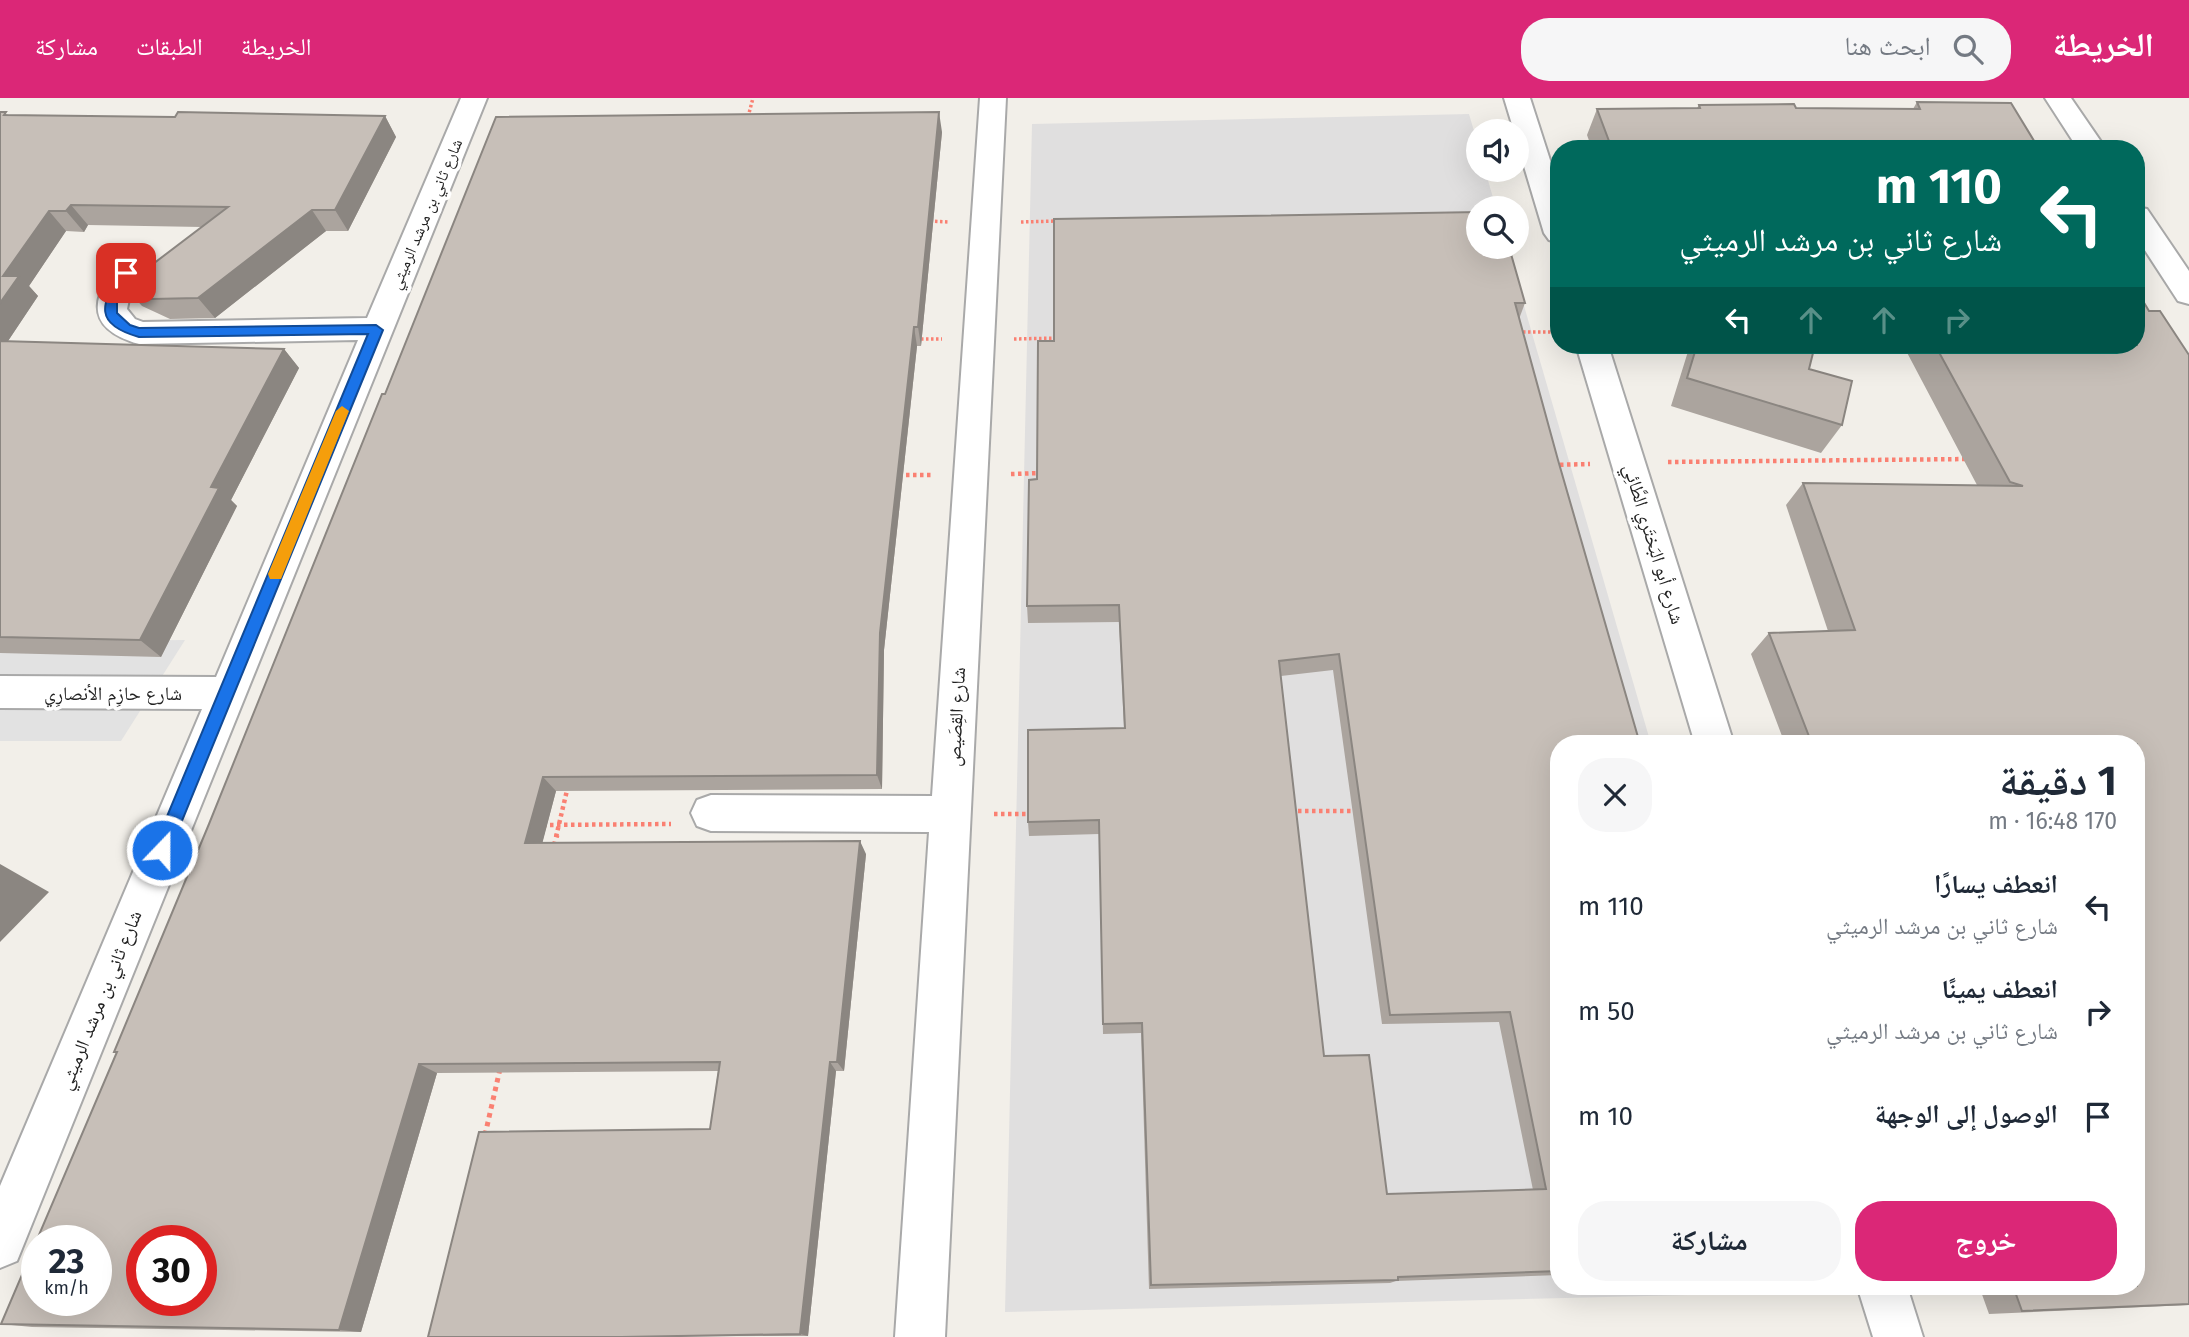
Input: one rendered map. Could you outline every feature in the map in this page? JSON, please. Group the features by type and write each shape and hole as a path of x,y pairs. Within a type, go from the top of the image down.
{"street":[{"name":"شارع ثاني بن مرشد الرميثي","path":"0,1244 474,98"},
{"name":"شارع القِصَيص","path":"920,1337 993,98"},
{"path":"1517,98 1550,204"},
{"path":"2058,98 2086,140"},
{"path":"2145,228 2189,294"},
{"path":"136,255 110,302 110,313 116,321 132,330 155,333 376,330"},
{"name":"شارع أبو البَختَرِي الطَّائِي","path":"1595,354 1712,735"},
{"name":"شارع حازِم الأنصارِي","path":"0,692 226,693"},
{"path":"710,813 951,814"},
{"path":"1885,1295 1898,1337"}],"path":[{"path":"747,125 753,98"},
{"path":"1518,332 1550,331"},
{"path":"909,339 1062,338"},
{"path":"1544,465 1970,458"},
{"path":"888,475 1040,473"},
{"path":"553,852 569,785"},
{"path":"1283,811 1366,810"},
{"path":"531,825 710,824 710,813"},
{"path":"951,814 1034,814"},
{"path":"481,1148 501,1067"}],"shaded area":[{"path":"1469,114 1470,119 1466,119 1466,182 1488,182 1493,196 1466,196 1466,259 1510,259 1648,735 1550,735 1550,1295 1689,1295 1005,1312 1032,124"},
{"path":"185,640 121,741 0,741 0,642"}],"building":[{"path":"1917,102 2011,103 2034,140 1609,140 1597,109 1794,104 1796,108 1920,109"},
{"path":"0,112 6,112 4,115 175,117 178,112 385,116 335,210 312,210 198,298 152,299 124,286 228,207 71,205 66,211 49,211 3,276 19,276 0,303"},
{"path":"939,112 918,327 914,327 880,633 877,775 543,777 525,843 860,841 837,1062 830,1062 800,1334 428,1337 479,1132 710,1129 720,1062 419,1064 339,1330 1,1324 21,1277 21,1316 112,1316 112,1225 43,1225 117,1052 114,1052 382,394 385,394 496,117"},
{"path":"1466,212 1466,259 1512,259 1525,303 1515,303 1637,735 1550,735 1550,1271 1398,1277 1398,1280 1151,1285 1142,1023 1103,1024 1099,820 1028,822 1028,730 1125,728 1119,605 1027,606 1029,480 1037,479 1038,341 1054,341 1054,219","holes":["1339,654 1390,1015 1510,1012 1546,1189 1387,1194 1369,1055 1324,1056 1279,661"]},
{"path":"2145,304 2149,311 2160,311 2189,355 2189,1304 2022,1311 2016,1295 2145,1295 2145,735 1809,735 1769,633 1855,630 1803,483 2023,486 2010,482 1940,354 2145,354"},
{"path":"0,341 284,349 211,487 219,488 140,640 0,637"},
{"path":"1694,354 1813,354 1809,369 1852,381 1842,425 1687,378"}],"slow traffic":[{"path":"275,574 342,411"}],"route":[{"path":"126,273 110,302 110,313 126,328 139,332 376,330 162,850"}]}
